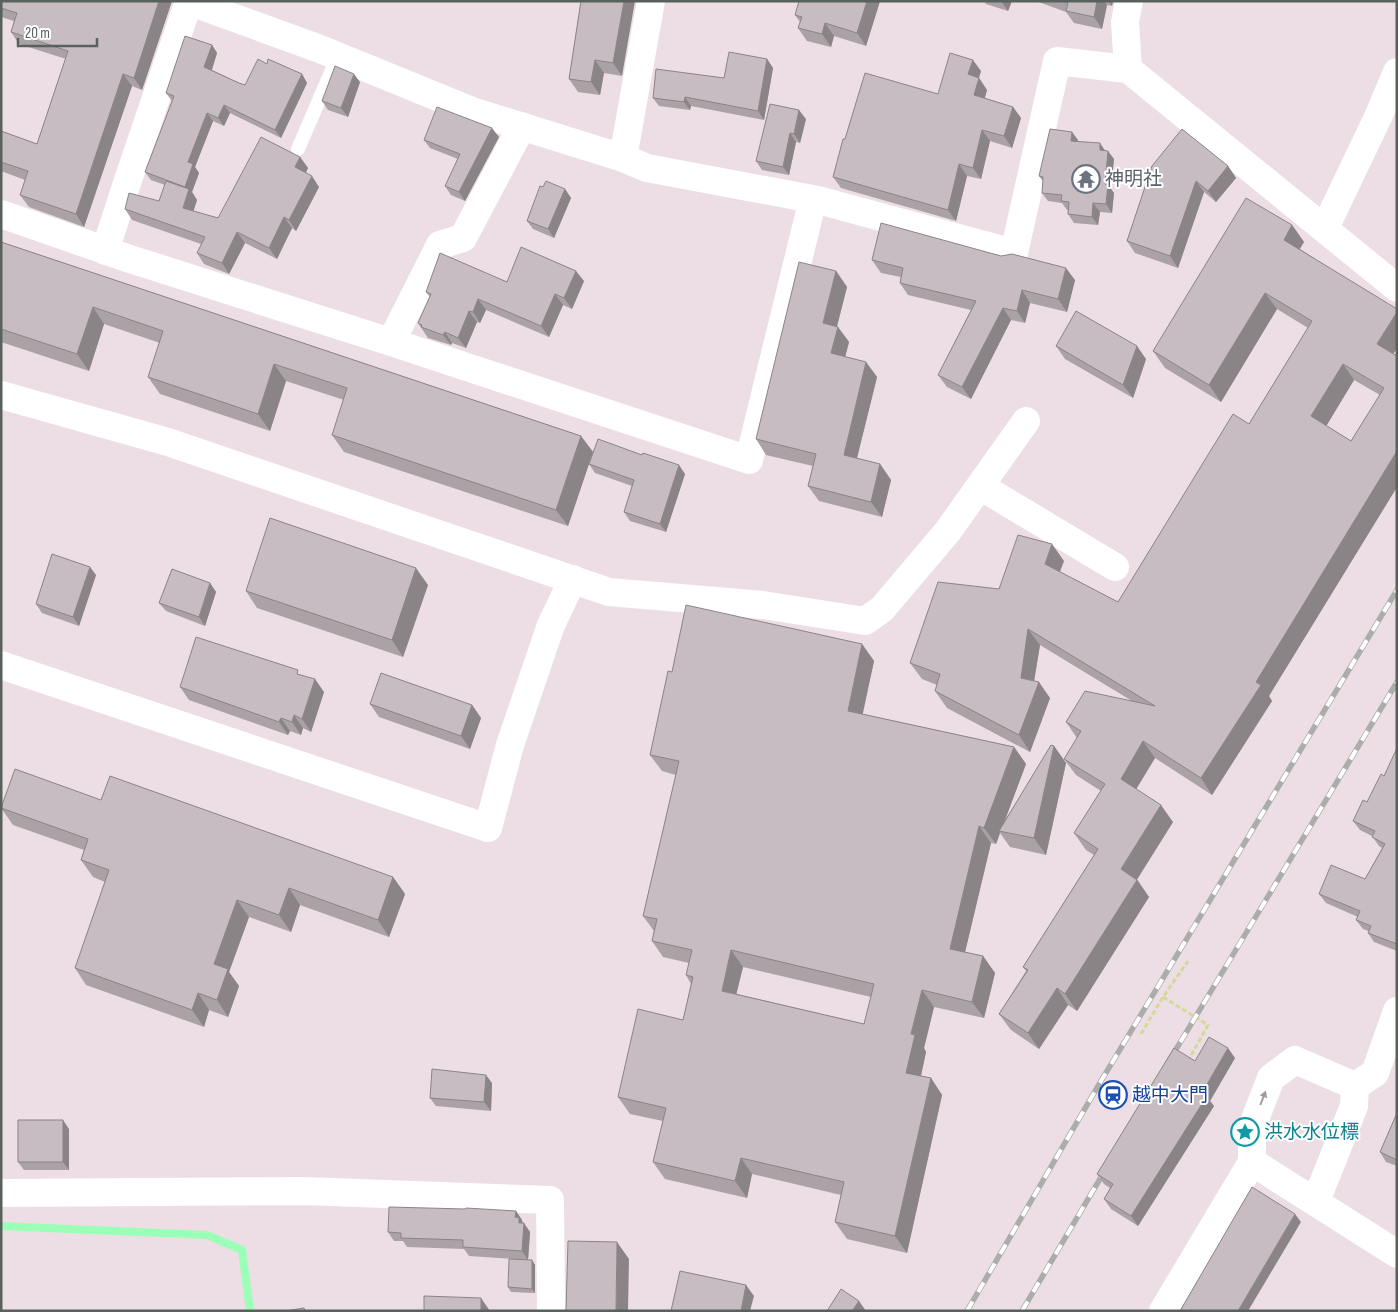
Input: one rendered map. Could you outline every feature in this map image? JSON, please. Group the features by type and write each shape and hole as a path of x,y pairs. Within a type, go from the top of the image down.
{"street":[{"path":"105,251 188,1 338,56 472,111 623,158 646,168 813,198 1014,253 1057,61 1128,69 1397,288"},
{"path":"623,158 651,1"},
{"path":"1128,69 1125,22 1129,1"},
{"path":"1325,228 1379,115 1397,72"},
{"path":"391,342 440,245 463,238 522,126"},
{"path":"1,214 105,251 391,342 749,460 813,198"},
{"path":"1,395 168,442 609,592 762,605 865,621 882,610 948,531 1026,421"},
{"path":"980,486 1115,567"},
{"path":"1,665 488,828 510,745 551,624 573,579"},
{"path":"1355,1086 1375,1073 1397,1011"},
{"path":"1163,1311 1252,1162 1252,1127 1271,1078 1296,1060 1355,1086"},
{"path":"1316,1202 1354,1106 1355,1086"},
{"path":"1252,1162 1397,1254"},
{"path":"1,1193 304,1191 550,1200 551,1311"}],"lane":[{"path":"298,149 338,56"}],"path":[{"path":"1141,1034 1163,997 1188,961"},
{"path":"1163,997 1208,1025 1184,1067"}],"building":[{"path":"1,1 159,1 134,78 123,74 76,214 20,195 28,171 1,162 1,131 37,144 68,51 11,32 17,13 1,8"},
{"path":"581,1 624,1 613,63 595,60 591,82 569,79"},
{"path":"799,1 867,1 857,33 825,23 822,34 798,28 802,17 795,15"},
{"path":"1061,1 1097,1 1094,17 1066,11 1068,3"},
{"path":"185,36 212,45 204,67 245,85 258,59 267,64 268,59 302,74 275,130 224,105 218,118 207,113 188,162 193,164 185,187 145,172 174,96 166,93"},
{"path":"729,52 767,59 758,111 685,97 684,102 653,98 656,69 724,78"},
{"path":"950,53 973,60 968,74 979,78 974,95 1013,107 1004,136 982,130 973,168 959,164 948,210 833,177 843,139 845,139 865,73 938,94"},
{"path":"335,66 354,74 341,108 322,101"},
{"path":"770,104 799,110 794,134 790,133 783,167 756,161"},
{"path":"437,107 492,128 459,192 445,186 460,154 424,140"},
{"path":"1050,129 1072,132 1071,141 1100,143 1100,150 1108,151 1105,184 1108,185 1106,204 1093,203 1092,217 1068,214 1069,202 1061,201 1062,195 1042,193 1043,177 1039,176"},
{"path":"1182,129 1228,166 1208,191 1196,181 1170,256 1127,241 1152,166"},
{"path":"261,137 300,157 295,167 312,176 289,220 284,217 269,248 237,232 222,263 197,253 205,237 125,209 129,193 159,201 166,181 189,189 183,208 218,218"},
{"path":"546,181 565,189 548,229 527,221 540,186 543,187"},
{"path":"1246,198 1292,225 1284,240 1397,309 1377,344 1397,356 1397,451 1256,682 1261,685 1201,778 1143,741 1121,779 1161,805 1121,869 1137,880 1065,994 1057,988 1028,1033 999,1014 1028,970 1023,967 1098,849 1074,833 1105,784 1064,759 1081,731 1066,722 1085,691 1155,706 1028,629 1021,678 1039,682 1019,735 935,691 940,674 910,663 938,582 999,589 1018,535 1052,544 1045,564 1118,602 1233,414 1249,424 1312,321 1265,293 1209,385 1153,351","holes":["1343,364 1384,388 1351,441 1311,416"]},
{"path":"881,223 1001,256 1012,254 1066,268 1058,299 1022,290 1017,311 1003,308 962,387 938,375 976,301 900,283 903,268 872,260"},
{"path":"1,242 581,436 556,510 332,435 347,388 274,364 258,414 148,377 163,331 93,307 77,354 1,329"},
{"path":"521,247 576,271 564,298 555,294 541,326 478,299 473,312 469,311 458,338 445,332 443,335 421,327 422,325 418,323 431,294 426,292 440,253 507,282"},
{"path":"799,262 836,271 823,323 838,327 831,353 866,362 844,455 880,464 871,502 808,486 816,454 756,439"},
{"path":"1076,311 1137,346 1123,385 1056,346"},
{"path":"598,439 642,455 643,453 679,465 660,524 624,512 634,480 589,464"},
{"path":"270,518 416,568 392,640 246,591"},
{"path":"52,554 90,567 73,617 36,604"},
{"path":"172,569 210,583 199,617 159,603"},
{"path":"686,605 862,644 848,711 1014,747 984,828 979,826 950,949 983,956 972,1002 922,990 911,1034 915,1035 906,1073 931,1078 895,1236 835,1222 844,1182 741,1158 735,1181 653,1162 666,1108 618,1097 638,1009 683,1020 693,977 686,975 692,950 652,941 657,919 643,916 679,761 650,755 668,671 672,672","holes":["731,950 874,984 864,1024 722,991"]},
{"path":"196,637 298,670 297,674 315,679 302,719 294,715 292,722 281,718 279,722 180,687"},
{"path":"381,673 472,705 461,736 370,704"},
{"path":"1051,745 1054,746 1034,838 999,831"},
{"path":"1397,748 1397,944 1368,933 1371,926 1356,920 1360,911 1319,894 1331,865 1365,879 1385,844 1372,837 1375,831 1353,821 1363,800 1367,802 1381,774 1384,776"},
{"path":"15,769 101,800 110,776 393,877 378,920 289,888 279,915 237,900 214,964 228,969 217,1000 198,993 192,1010 75,968 109,870 81,860 88,839 1,808"},
{"path":"1209,1037 1228,1048 1202,1093 1207,1096 1131,1216 1104,1199 1113,1184 1097,1174 1174,1048 1195,1061"},
{"path":"432,1069 486,1075 484,1102 430,1098"},
{"path":"1397,1113 1397,1160 1380,1152"},
{"path":"18,1120 63,1120 63,1162 18,1162"},
{"path":"1252,1187 1295,1214 1238,1311 1180,1311"},
{"path":"389,1207 516,1211 515,1217 519,1218 519,1223 524,1223 522,1251 463,1247 463,1240 401,1238 401,1233 388,1232"},
{"path":"568,1241 617,1242 616,1311 566,1311"},
{"path":"509,1259 532,1260 532,1289 508,1287"},
{"path":"680,1271 746,1285 741,1311 671,1311"},
{"path":"841,1289 859,1301 852,1311 827,1311"},
{"path":"424,1296 481,1298 481,1311 424,1311"},
{"path":"304,1308 305,1311 285,1311"}],"waterway":[{"path":"1,1226 207,1235 242,1250 250,1311"}],"railway":[{"path":"967,1311 1101,1081 1397,590"},
{"path":"1169,1061 1397,682"},
{"path":"1022,1311 1107,1167"}],"place":[{"name":"神明社","path":"1086,179"},
{"name":"越中大門","path":"1113,1095"},
{"name":"洪水水位標","path":"1245,1132"}]}
